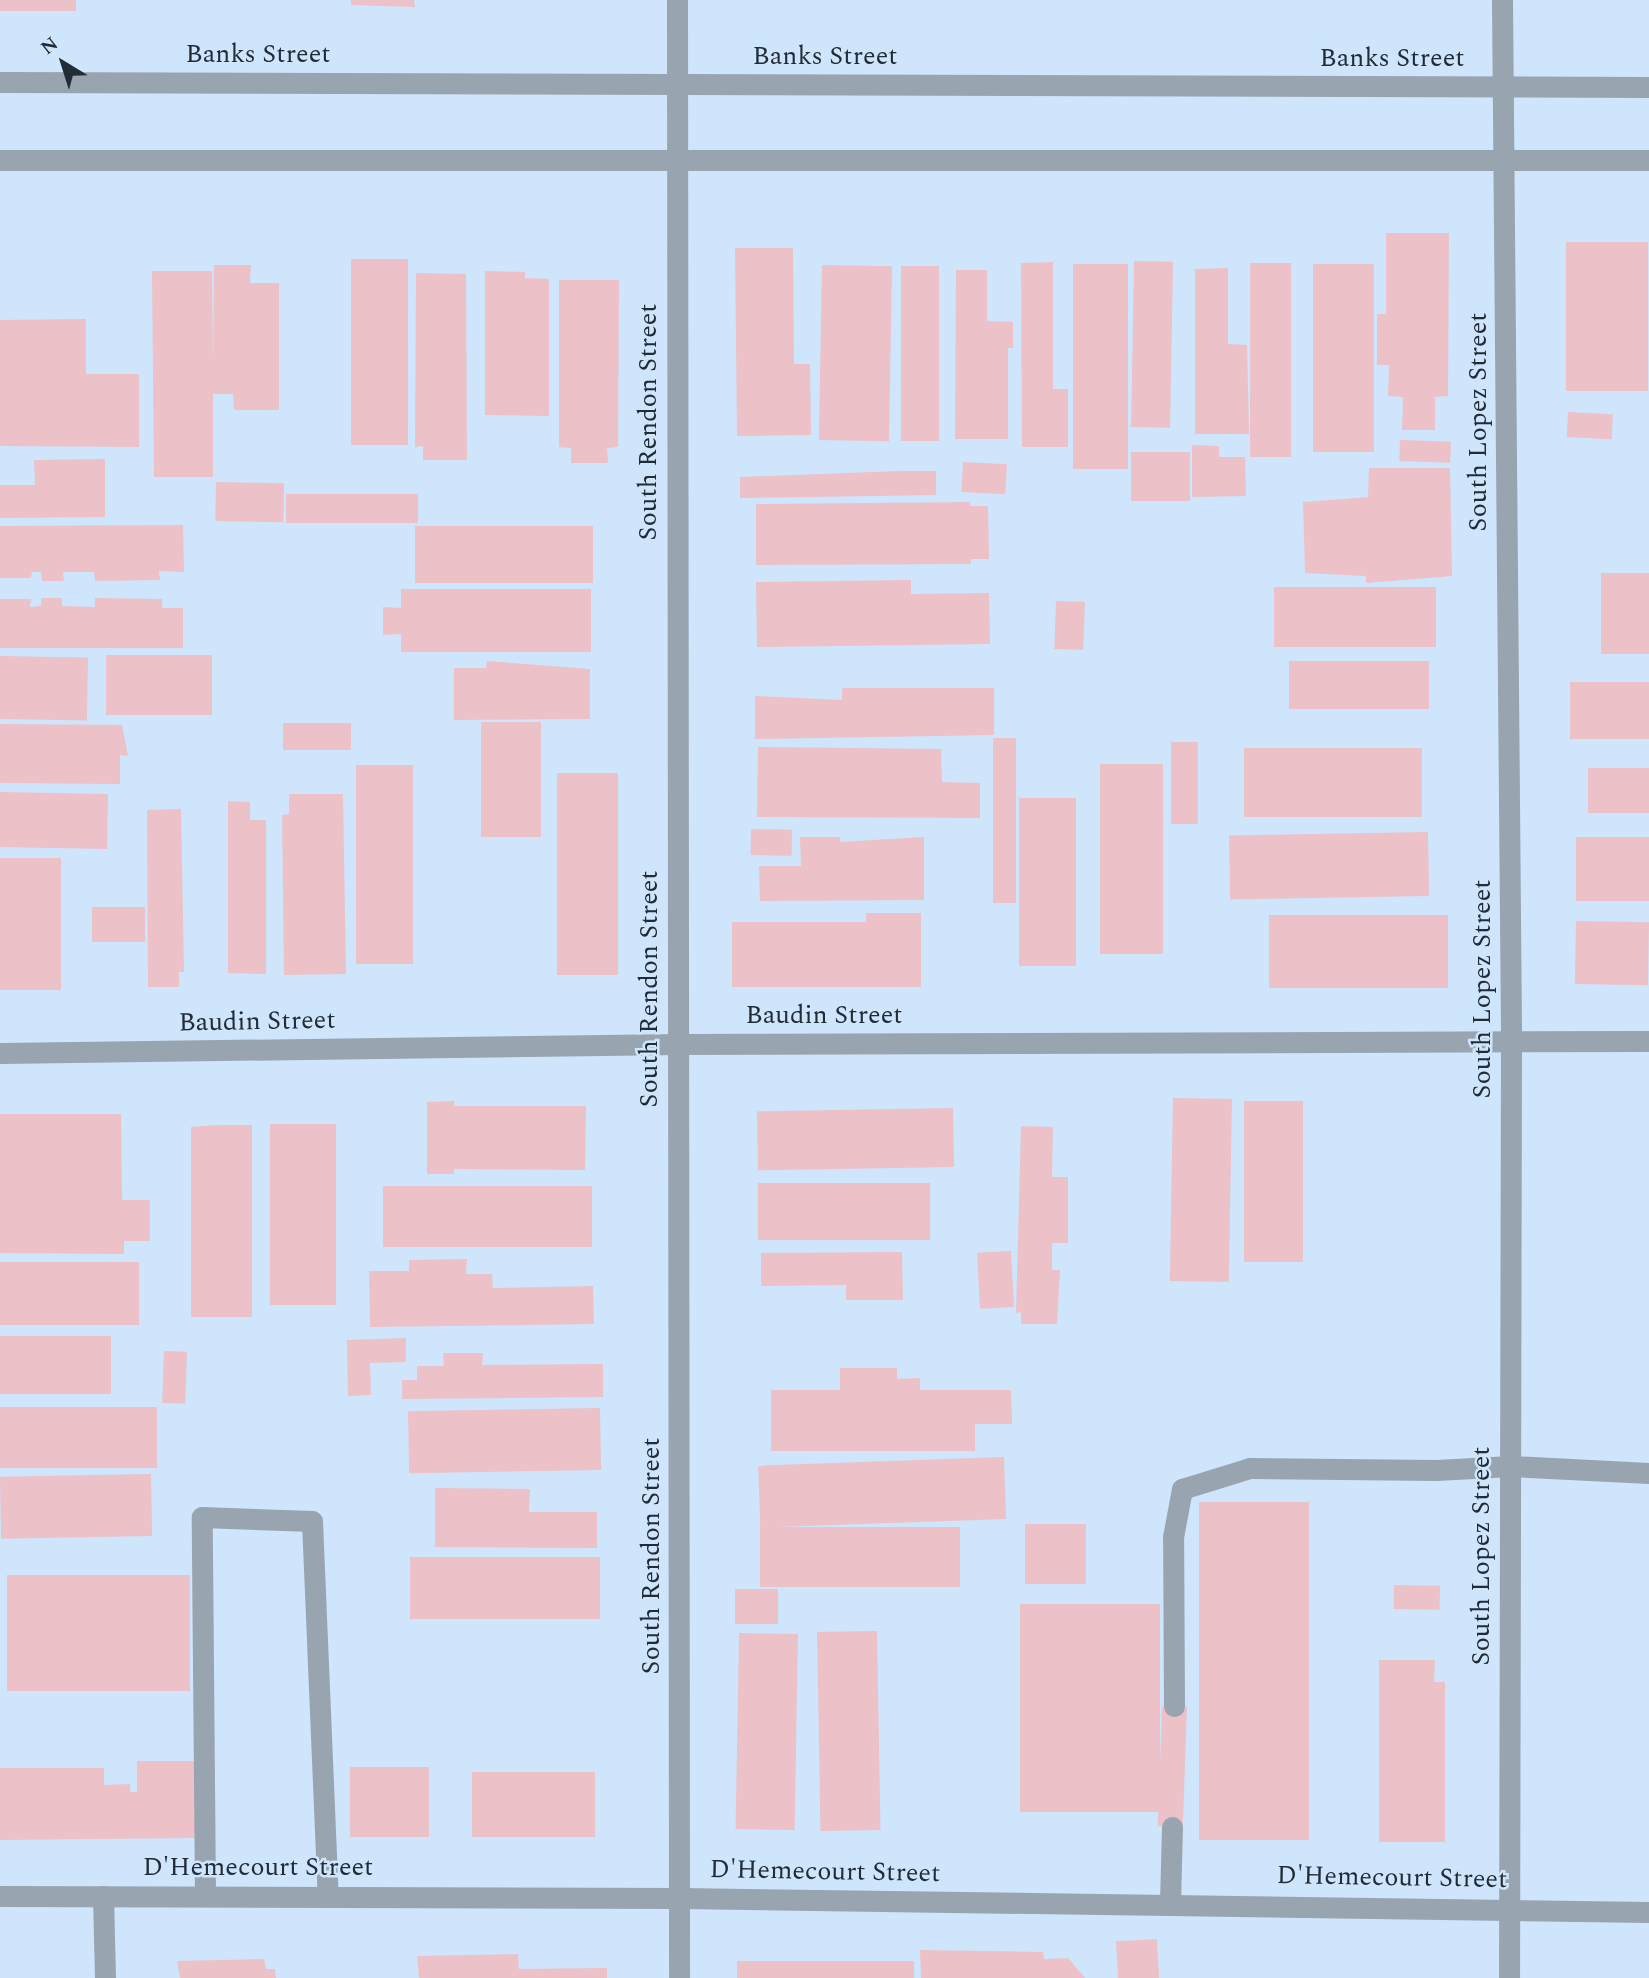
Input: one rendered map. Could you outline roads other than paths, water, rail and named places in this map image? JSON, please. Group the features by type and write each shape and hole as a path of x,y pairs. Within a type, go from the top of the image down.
{"street":[{"name":"South Rendon Street","path":"677,0 679,1978"},
{"name":"South Lopez Street","path":"1502,0 1511,1041 1509,1978"},
{"name":"Banks Street","path":"0,82 1649,87"},
{"path":"0,160 1649,160"},
{"name":"Baudin Street","path":"0,1053 679,1044 1649,1041"},
{"path":"1174,1706 1173,1537 1182,1489 1250,1468 1436,1470 1511,1466 1649,1473"},
{"path":"205,1896 202,1517 312,1521 328,1897"},
{"path":"1170,1903 1171,1827"},
{"name":"D'Hemecourt Street","path":"0,1896 681,1898 1510,1907 1649,1912"},
{"path":"103,1896 106,1978"}]}
